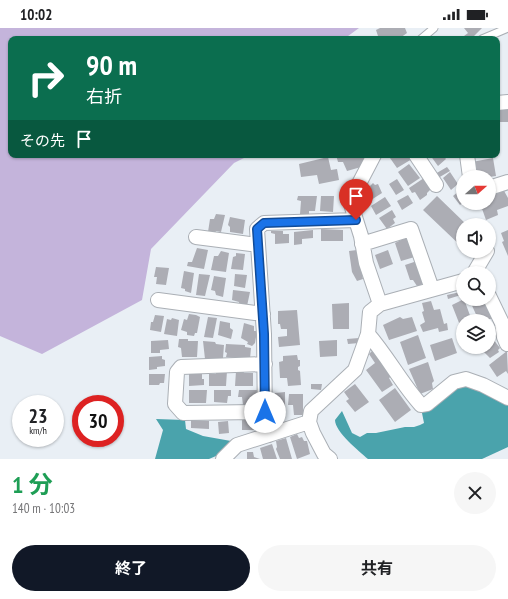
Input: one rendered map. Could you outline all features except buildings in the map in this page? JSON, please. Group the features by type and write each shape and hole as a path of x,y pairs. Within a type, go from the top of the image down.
{"street":[{"path":"372,158 350,201 366,263 380,304"},
{"path":"418,158 436,185"},
{"path":"467,158 469,170"},
{"path":"496,186 508,182"},
{"path":"269,435 265,424 263,314 257,229 264,223 356,220"},
{"path":"362,244 411,229 432,289"},
{"path":"196,237 258,244"},
{"path":"330,459 324,454 313,433 310,422 311,411 355,370 368,334 370,312 380,304 456,282"},
{"path":"168,297 263,314"},
{"path":"494,306 502,323 504,337 507,344"},
{"path":"368,334 380,348 399,377 421,405 427,404 454,382 466,379 483,385 508,398"},
{"path":"265,364 181,367 177,372 175,404 183,413 265,412"},
{"path":"223,459 237,446 310,422"}],"lane":[{"path":"425,36 434,28"},
{"path":"489,36 508,28"}],"shaded area":[{"path":"0,28 359,28 348,36 8,36 8,158 244,158 234,163 151,249 142,300 42,354 0,336"}],"water":[{"path":"462,384 475,387 508,405 508,447 482,459 368,459 343,436 336,425 335,420 342,411 352,433 360,437 367,433 414,427 424,423 422,413 451,390"},
{"path":"156,419 185,420 186,429 203,436 231,441 223,453 209,459 155,459 163,430"}],"route":[{"path":"265,412 264,334 257,229 264,223 356,220"}]}
